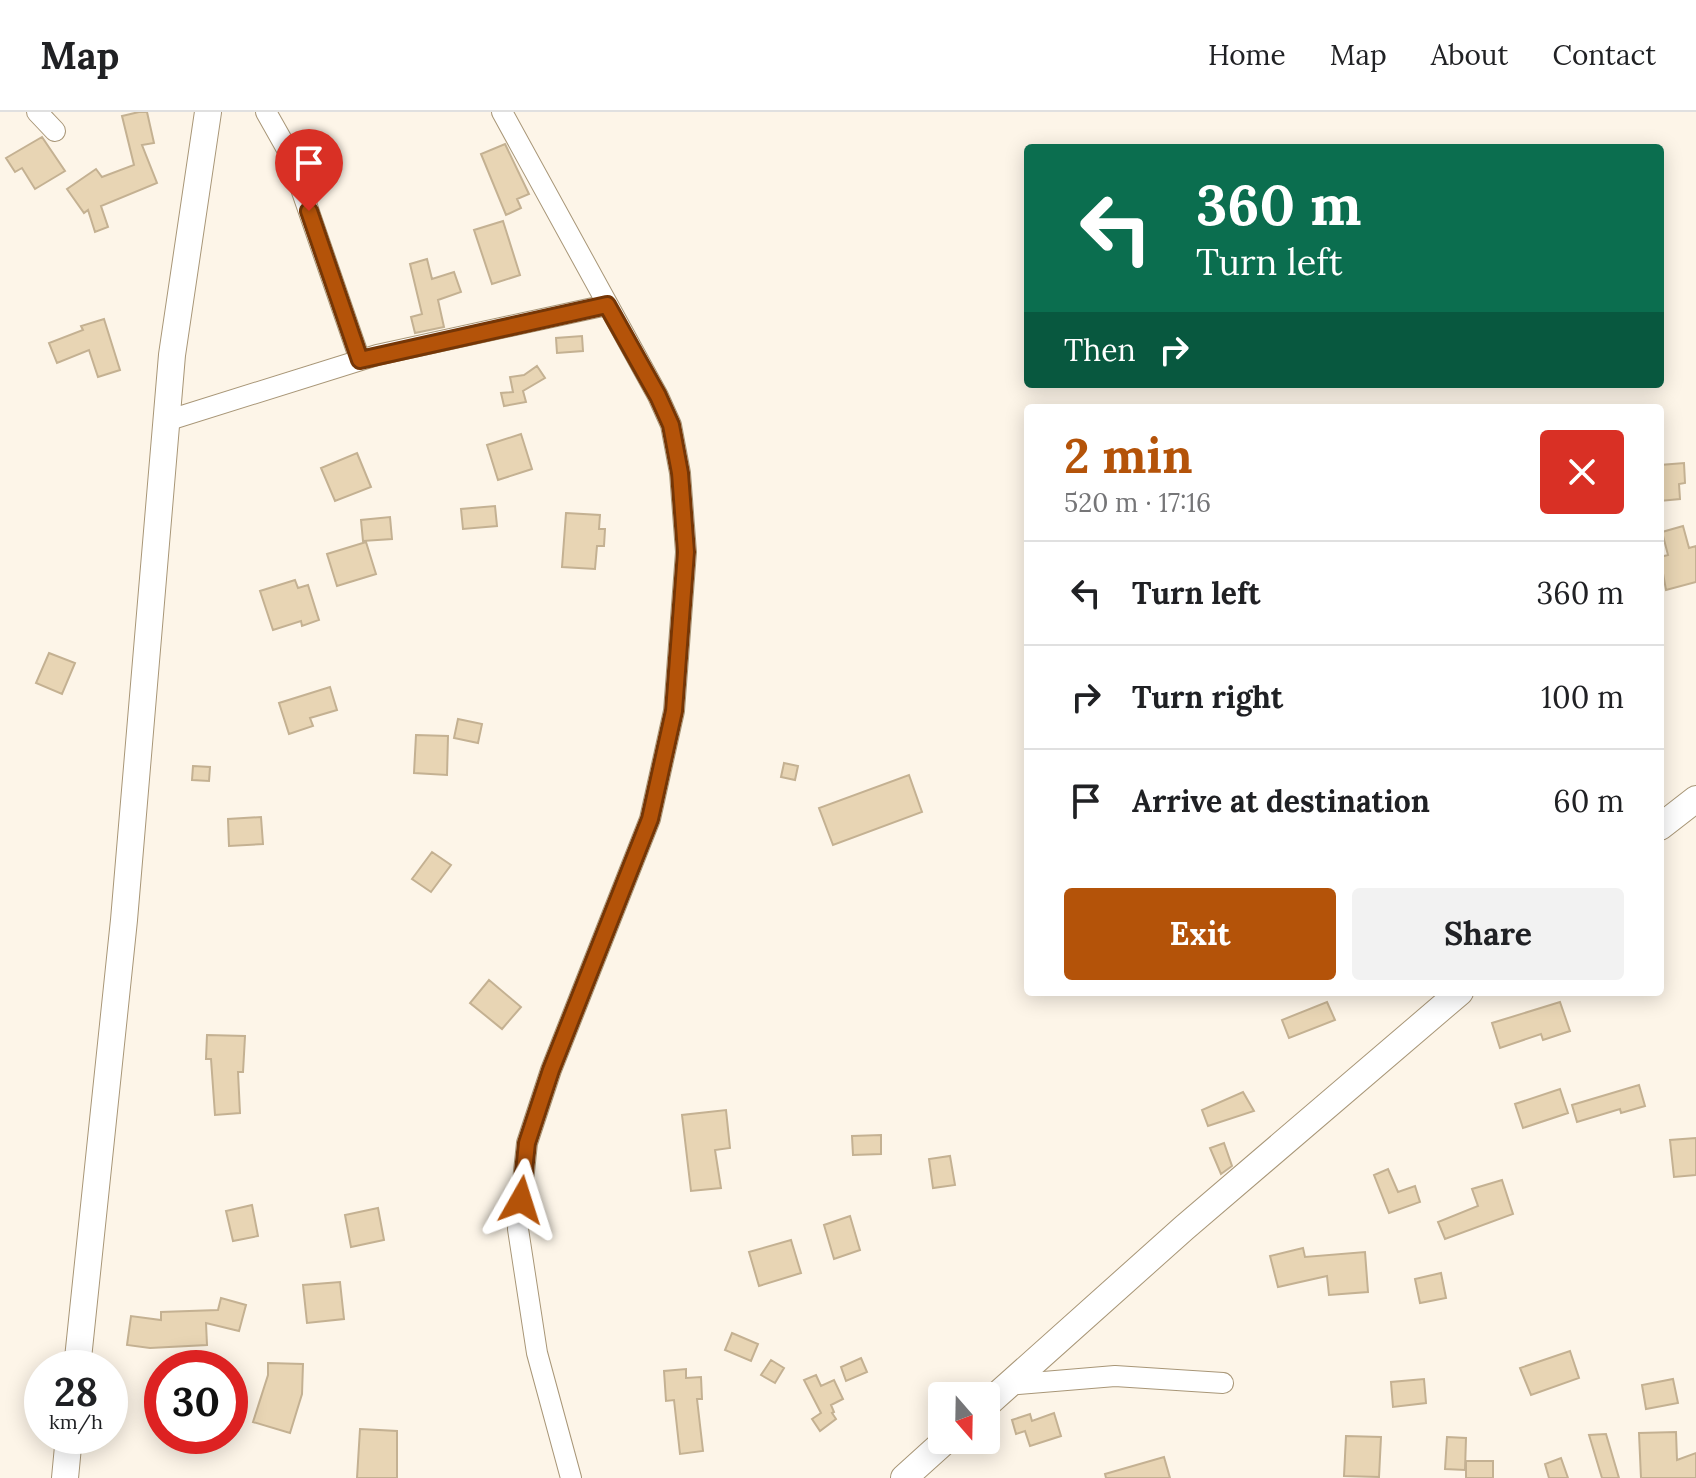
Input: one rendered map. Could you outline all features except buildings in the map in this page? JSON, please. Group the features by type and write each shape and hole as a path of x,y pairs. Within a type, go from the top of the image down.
{"main road":[{"path":"79,1350 124,920 172,355 208,112"},
{"path":"1664,824 1696,799"},
{"path":"1000,1392 1184,1228 1455,996"},
{"path":"65,1478 67,1454"},
{"path":"904,1478 931,1454"}],"street":[{"path":"37,112 55,131"},
{"path":"266,112 288,151 360,360"},
{"path":"502,112 671,425 680,473 686,552 674,711 650,819 551,1070 527,1143 518,1229 537,1353 571,1478"},
{"path":"166,421 360,360 607,305"},
{"path":"1008,1385 1115,1376 1223,1383"}],"route":[{"path":"309,211 360,360 607,305 671,425 680,473 686,552 674,711 650,819 551,1070 527,1143 521,1200"}]}
